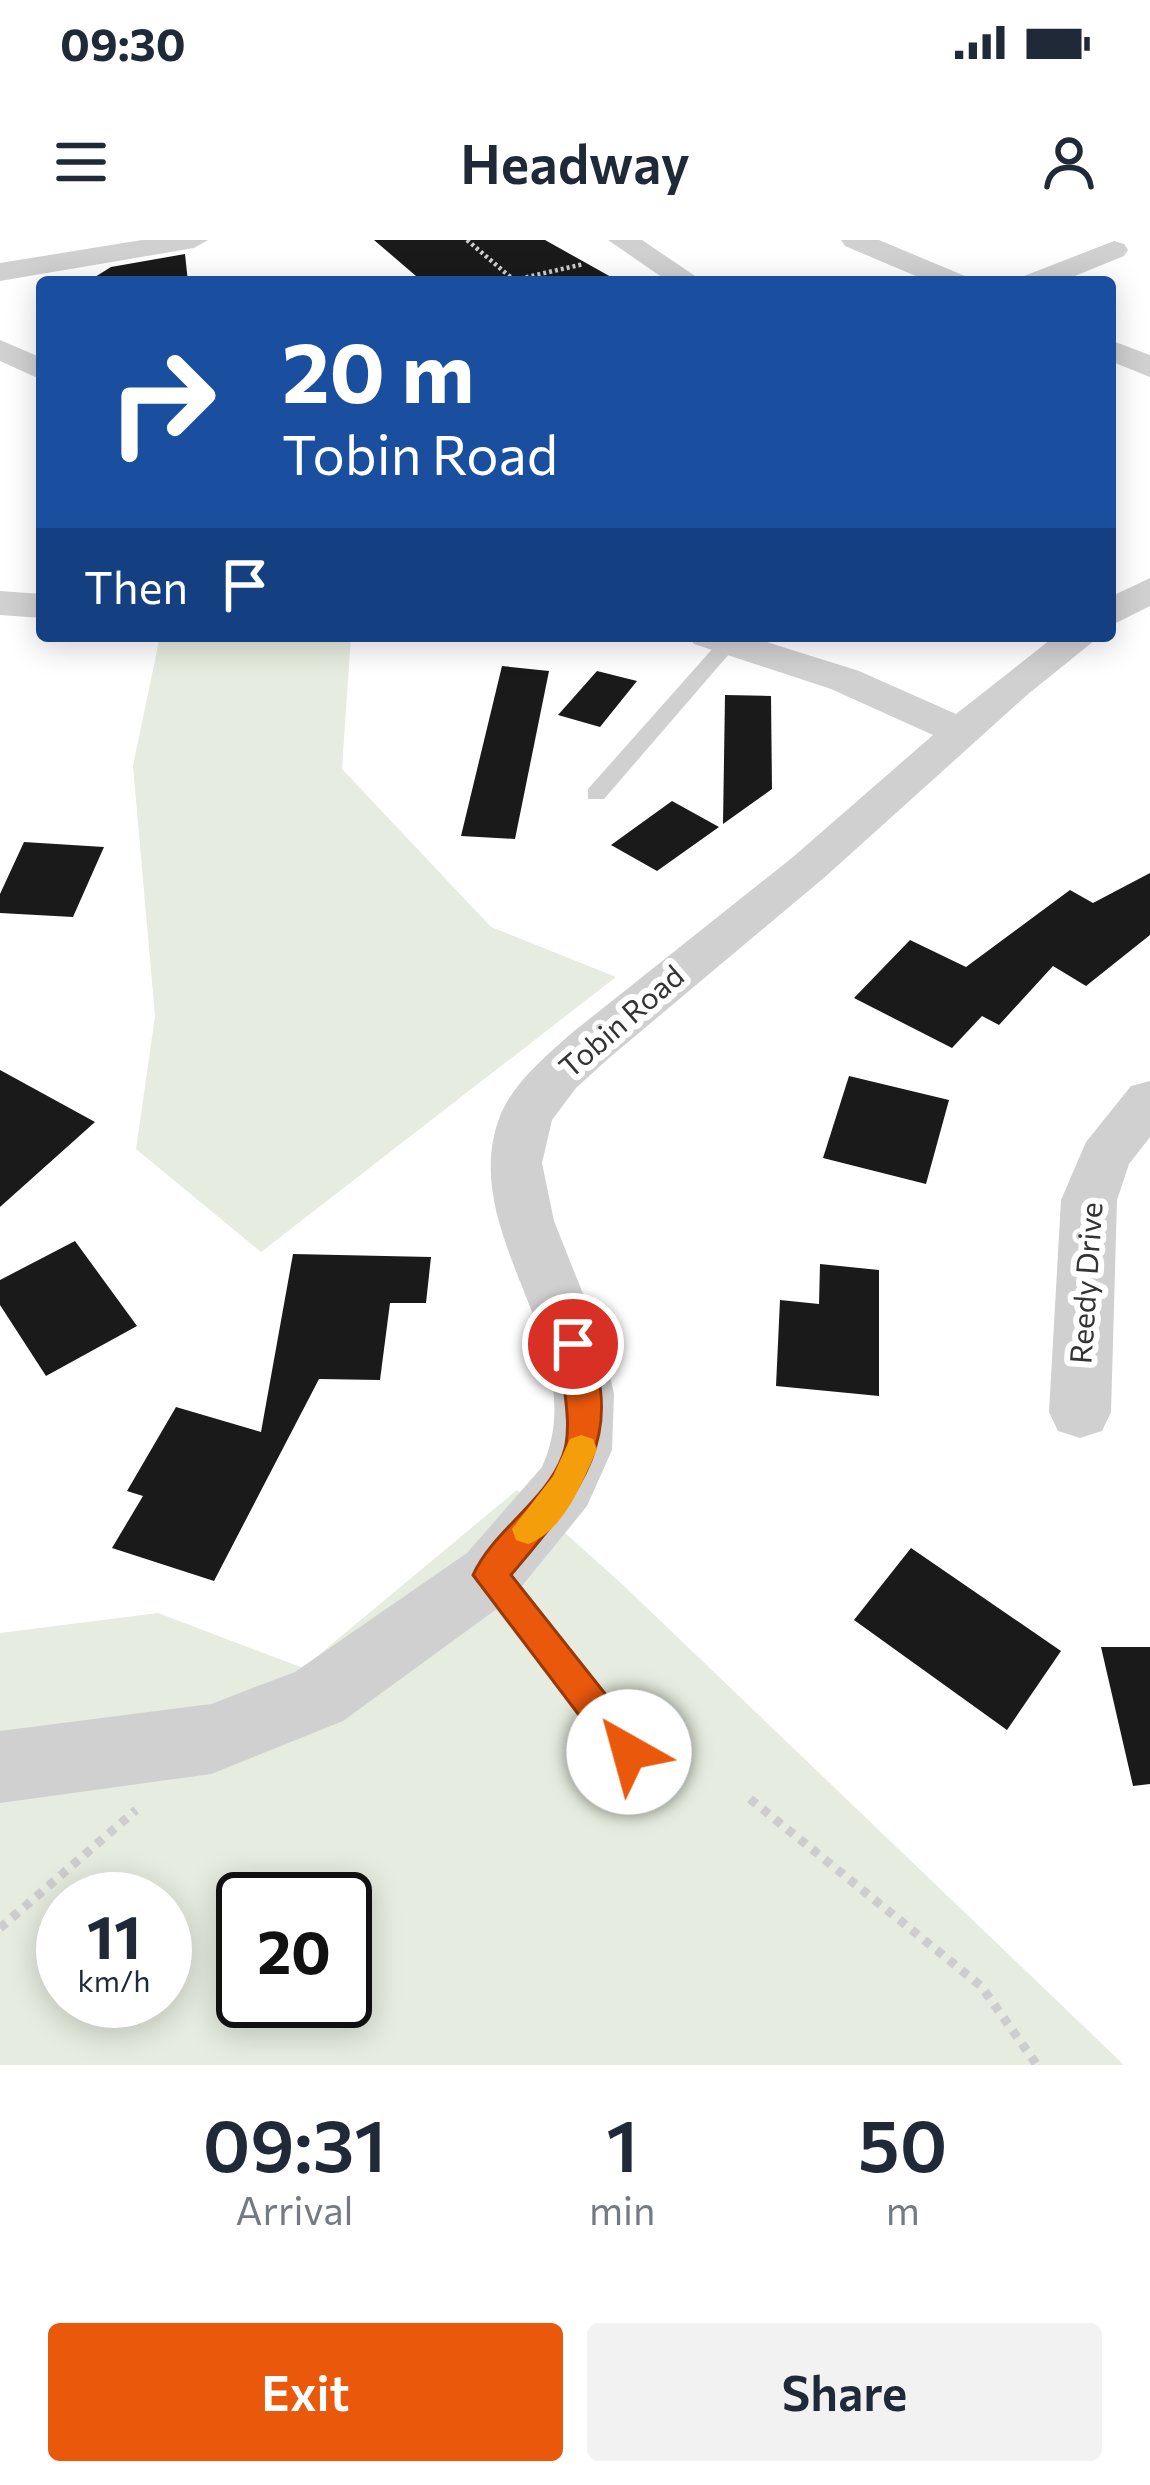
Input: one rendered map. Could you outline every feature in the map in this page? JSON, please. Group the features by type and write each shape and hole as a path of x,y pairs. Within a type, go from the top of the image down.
{"street":[{"path":"0,272 194,240"},
{"path":"630,246 679,240"},
{"path":"855,240 941,276"},
{"path":"1045,276 1100,245 1150,264"},
{"path":"630,246 679,276"},
{"path":"0,349 36,367"},
{"path":"1116,352 1150,367"},
{"path":"1116,610 1150,589"},
{"path":"0,603 36,606"},
{"path":"727,642 845,680 962,732"},
{"name":"Tobin Road","path":"0,1767 211,1738 245,1728 318,1696 490,1575 565,1486 581,1450 584,1394 573,1344 526,1221 515,1163 527,1115 558,1075 590,1045 809,867 1073,642"},
{"name":"Reedy Drive","path":"1080,1412 1089,1200 1105,1156 1150,1100"}],"lane":[{"path":"596,794 716,642"},
{"path":"490,1575 629,1752"}],"path":[{"path":"466,240 509,276"},
{"path":"535,276 584,264"},
{"path":"750,1799 981,1986 1037,2065"},
{"path":"0,1928 140,1806"}],"shaded area":[{"path":"159,642 351,642 342,769 491,927 616,977 261,1252 136,1149 155,1016 133,766"},
{"path":"517,1490 623,1585 1124,2065 0,2065 0,1633 158,1613 303,1668"}],"building":[{"path":"374,240 545,240 609,276 416,276"},
{"path":"185,254 187,276 97,276 111,267"},
{"path":"502,666 549,671 515,839 461,836"},
{"path":"597,671 637,681 600,727 558,715"},
{"path":"725,695 771,696 772,789 723,824"},
{"path":"672,801 719,827 657,871 611,845"},
{"path":"24,842 104,847 73,917 0,913 0,894"},
{"path":"1150,873 1150,935 1086,986 1053,966 999,1025 982,1016 952,1048 854,998 910,940 966,967 1070,890 1093,903"},
{"path":"0,1070 95,1122 0,1207"},
{"path":"849,1076 949,1100 926,1184 823,1158"},
{"path":"75,1241 137,1326 46,1376 0,1305 0,1280"},
{"path":"293,1254 431,1257 426,1303 390,1303 380,1380 319,1379 214,1581 112,1548 143,1496 127,1491 176,1407 261,1432"},
{"path":"820,1264 879,1270 879,1396 776,1386 780,1300 819,1304"},
{"path":"911,1548 1061,1651 1007,1730 854,1620"},
{"path":"1101,1647 1150,1647 1150,1784 1133,1786"}],"slow traffic":[{"path":"528,1529 565,1486 581,1449"}],"route":[{"path":"573,1344 584,1394 581,1450 565,1486 490,1575 629,1752"}]}
